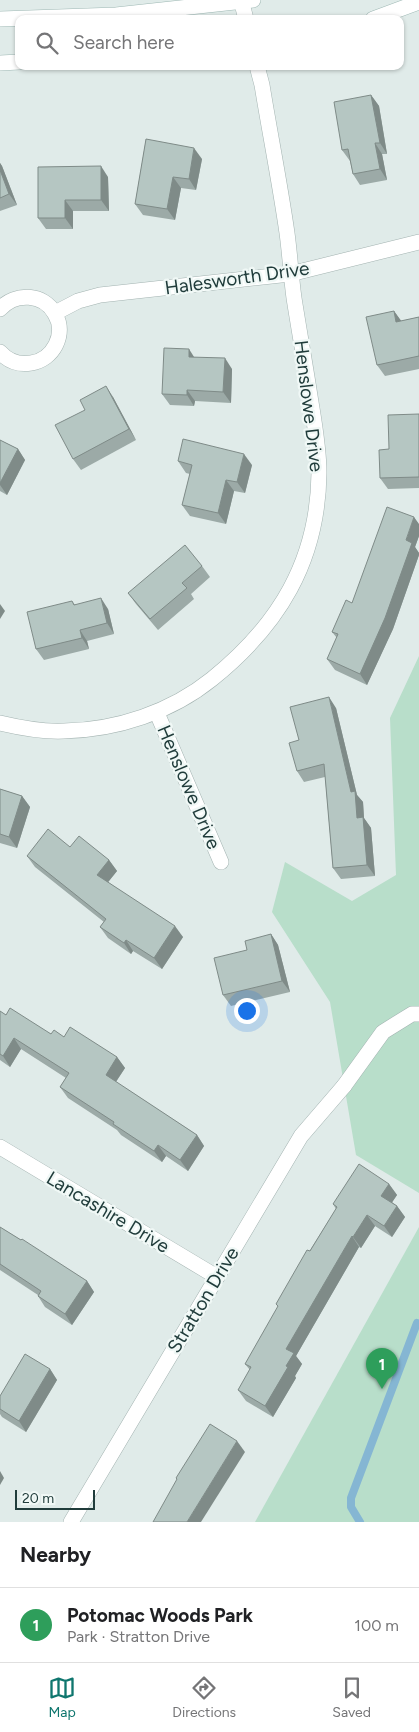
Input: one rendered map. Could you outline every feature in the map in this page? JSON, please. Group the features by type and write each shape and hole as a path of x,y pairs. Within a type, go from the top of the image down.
{"street":[{"path":"116,15 246,1 246,15"},
{"path":"384,15 419,2"},
{"path":"0,19 15,18"},
{"path":"0,63 15,62"},
{"name":"Henslowe Drive","path":"0,723 21,728 64,732 104,727 157,713 198,690 236,660 269,623 290,590 300,568 310,539 316,506 319,473 317,438 290,274 288,236 258,70"},
{"name":"Halesworth Drive","path":"55,313 78,301 100,295 290,274 419,242"},
{"path":"0,309 14,298 26,296 48,304 55,313 59,324 59,336 55,347 48,356 37,362 26,364 14,362 4,357 0,352"},
{"name":"Henslowe Drive","path":"157,713 221,862"},
{"name":"Stratton Drive","path":"71,1522 300,1136 344,1086 383,1032 412,1014 419,1014"},
{"name":"Lancashire Drive","path":"0,1148 217,1276"}],"green space":[{"path":"419,656 419,1193 356,1155 330,1002 272,912 285,862 352,901 396,875 390,718"},
{"path":"419,1227 419,1522 255,1522"}],"building":[{"path":"371,95 380,143 375,143 380,169 353,174 348,149 342,150 334,102"},
{"path":"146,139 194,148 189,179 173,177 167,209 135,204"},
{"path":"101,166 101,200 65,200 65,218 38,218 38,167"},
{"path":"0,170 9,194 0,198"},
{"path":"394,311 396,322 419,317 419,356 377,365 366,317"},
{"path":"164,348 189,349 189,357 225,358 223,392 187,390 187,395 162,394"},
{"path":"106,386 129,429 73,459 55,425 85,410 80,400"},
{"path":"419,414 419,477 380,478 379,450 389,449 388,415"},
{"path":"183,439 244,454 237,482 226,480 218,513 182,505 192,465 178,461"},
{"path":"0,440 18,449 0,483"},
{"path":"387,507 414,517 406,540 412,543 385,618 360,674 327,659 338,634 332,632 346,600 352,603"},
{"path":"185,545 202,566 182,583 187,588 150,619 128,593"},
{"path":"101,598 107,623 80,630 82,638 36,649 27,612 72,601 74,605"},
{"path":"329,697 351,792 355,791 357,818 363,817 367,865 333,868 324,764 297,771 289,743 299,740 290,707"},
{"path":"0,789 22,796 9,837 0,834"},
{"path":"48,829 70,847 79,836 109,860 97,875 175,926 154,958 126,940 124,943 100,927 106,919 27,856"},
{"path":"271,934 282,981 223,995 214,958 247,950 245,941"},
{"path":"10,1008 51,1034 54,1030 64,1037 70,1027 117,1057 106,1075 197,1135 180,1160 158,1145 154,1151 60,1087 69,1073 14,1038 3,1056 0,1054 0,1011 6,1015"},
{"path":"359,1164 389,1184 381,1196 397,1206 384,1226 367,1215 352,1236 286,1349 294,1353 265,1406 238,1390 251,1367 245,1364 307,1250 310,1251 337,1207 333,1204"},
{"path":"0,1227 87,1281 65,1314 38,1296 41,1291 0,1264"},
{"path":"25,1354 50,1369 19,1421 0,1409 0,1396"},
{"path":"210,1424 237,1441 187,1522 153,1522 176,1478"}],"waterway":[{"path":"360,1522 351,1507 351,1498 417,1323"}],"place":[{"name":"Potomac Woods Park","path":"382,1389"}]}
